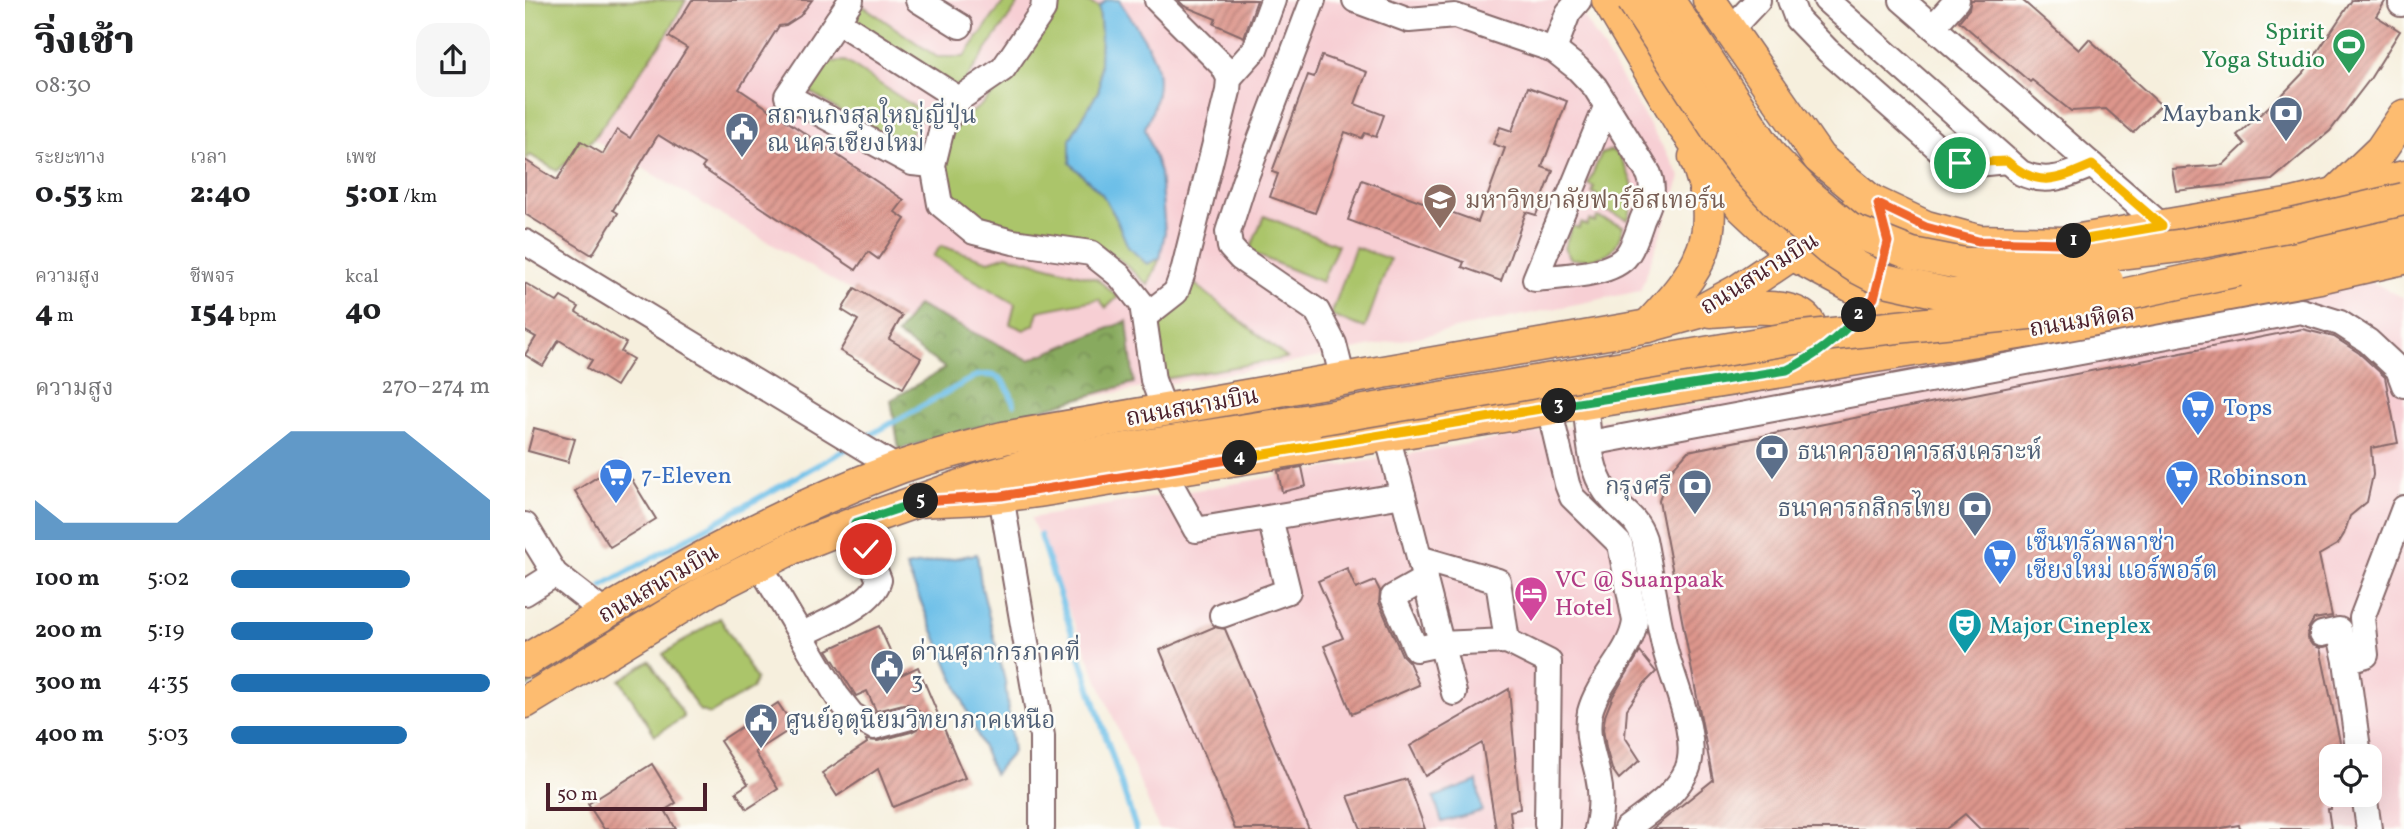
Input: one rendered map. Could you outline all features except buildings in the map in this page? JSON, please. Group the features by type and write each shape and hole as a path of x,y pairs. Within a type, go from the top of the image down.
{"main road":[{"name":"ถนนมหิดล","path":"1608,0 1681,123 1741,206 1791,254 1874,298 1977,328 2031,331 2158,323 2404,258"},
{"name":"ถนนมหิดล","path":"1633,0 1726,143 1746,169 1787,213 1829,249 1880,279 1952,295 2238,270 2404,228"},
{"path":"1668,0 1771,156 1806,193 1849,229 1912,254 1964,264 2040,262 2179,246 2292,225 2404,199"},
{"path":"1646,62 1664,70 1681,69 1702,60 1717,41 1721,30 1720,12"},
{"path":"1720,12 1819,158 1875,203 1926,227 1978,241 2062,243 2293,204 2404,177"},
{"path":"2334,195 2381,150 2404,116"},
{"path":"1648,326 1683,289 1708,236 1708,204 1704,179 1681,123"},
{"name":"ถนนสนามบิน","path":"525,661 706,553 762,525 897,468 1003,438 1648,326 1699,312 1739,290 1791,254 1875,203"},
{"path":"1797,366 1835,341 1874,298 1888,242 1875,203"},
{"path":"2371,266 2404,282"},
{"name":"ถนนสนามบิน","path":"525,702 709,590 759,564 855,523 1031,464 1317,419 1794,338 2049,311 2238,270"},
{"path":"1699,312 1776,307 1792,310 1808,324 1812,335 1812,349 1797,366"},
{"name":"ถนนสนามบิน","path":"916,501 1001,496 1797,366 2031,331"}],"street":[{"path":"852,0 787,96 912,163 933,165"},
{"path":"918,0 960,26"},
{"path":"1144,317 1176,292 1228,91 1229,78 1223,66 1157,0"},
{"path":"1229,78 1255,49 1273,0"},
{"path":"1313,0 1244,182 1229,232 1230,247 1240,258 1317,311 1333,344 1343,380"},
{"path":"1356,0 1409,20 1455,16 1554,50 1595,87 1649,174 1652,184 1651,199 1626,257 1614,266 1598,271 1535,279 1606,107"},
{"path":"1554,50 1568,13 1579,0"},
{"path":"1720,12 1758,0"},
{"path":"1790,0 1797,19 1828,51 1948,158 1966,164 2007,161"},
{"path":"1826,0 2025,175 2045,180 2062,178 2092,165"},
{"path":"1902,0 2162,226"},
{"path":"1933,27 1957,0"},
{"path":"1044,5 1003,69 959,99 943,128 933,165 940,204 974,232 1013,242 1091,253 1120,276 1142,304 1153,380 1164,411"},
{"path":"837,21 959,99"},
{"path":"525,242 897,468"},
{"path":"1590,443 2158,323 2301,311 2340,323 2368,341 2398,369 2404,385"},
{"path":"1585,402 1594,470 1606,493 1639,524 1664,645 1690,740 1691,757 1686,771 1671,793 1626,829"},
{"path":"1549,408 1572,497 1620,544 1635,621 1634,633 1599,691 1588,726 1589,745 1599,776 1601,794 1597,829"},
{"path":"1387,435 1454,693"},
{"path":"1163,470 1196,530 1403,495"},
{"path":"1001,496 1042,736 1042,829"},
{"path":"2346,660 2366,655 2363,618 2404,508"},
{"path":"1222,615 1288,591 1270,518"},
{"path":"801,635 867,599 877,590 879,580 855,523"},
{"path":"525,525 555,574 605,612"},
{"path":"759,564 837,696 852,715 874,727 907,718"},
{"path":"1422,569 1498,581 1507,641"},
{"path":"1422,569 1393,597 1416,649 1440,644 1507,641 1549,662 1547,824"},
{"path":"525,593 555,574"},
{"path":"2322,634 2339,630 2346,660 2357,744"},
{"path":"2366,807 2369,829"}],"shaded area":[{"path":"686,0 1574,0 1681,177 1640,291 1300,361 1045,405 593,139 668,33"},
{"name":"เซ็นทรัลพลาซ่า เชียงใหม่ แอร์พอร์ต","path":"2362,277 2404,298 2404,829 1159,829 1031,518 2032,348"}],"green space":[{"path":"525,0 686,0 668,33 593,139 557,171 530,155 525,161"},
{"path":"1005,0 1013,0 1018,4 962,85 948,86 849,17 859,3 937,57 964,57"},
{"path":"1051,0 1082,0 1099,7 1099,90 1070,139 1070,163 1102,194 1129,247 1147,264 1160,258 1148,285 1119,259 1094,244 1045,227 1007,230 987,228 953,208 940,151 962,118 979,107 1015,73"},
{"path":"845,61 924,113 899,150 809,91 829,62"},
{"path":"1611,150 1621,159 1633,187 1628,220 1601,209 1603,204 1595,201 1597,195 1592,193 1594,187 1588,184 1601,154"},
{"path":"1264,216 1338,245 1322,282 1249,252"},
{"path":"1597,217 1623,226 1616,245 1598,258 1571,259 1564,248 1572,226 1579,228 1581,223 1587,225 1589,220 1595,222"},
{"path":"941,246 989,261 1007,255 1097,279 1118,297 1106,308 1099,299 1038,311 1034,325 1024,330 1010,324 1015,304 933,256"},
{"path":"1355,247 1390,259 1365,328 1331,316"},
{"path":"1190,280 1287,358 1164,379 1159,320"},
{"path":"917,305 1029,360 1127,321 1134,383 899,449 891,400 945,368 897,335"},
{"path":"659,600 661,604 525,688 525,673"},
{"path":"720,618 756,679 752,689 710,714 699,710 663,654"},
{"path":"650,661 683,714 683,718 655,735 620,680"}],"water":[{"path":"1106,0 1119,0 1148,47 1158,75 1158,90 1145,128 1160,173 1165,232 1160,258 1147,264 1128,247 1102,194 1070,163 1070,139 1099,90 1099,7"},
{"path":"977,554 981,584 1005,681 1013,752 994,774 906,567"},
{"path":"1477,781 1482,811 1442,822 1434,797"}],"waterway":[{"path":"863,439 976,376 992,375 1002,380 1014,404"},
{"path":"602,586 850,447"},
{"path":"1040,535 1136,829"}],"place":[{"name":"Spirit Yoga Studio","path":"2349,75"},
{"name":"Maybank","path":"2286,143"},
{"name":"สถานกงสุลใหญ่ญี่ปุ่น ณ นครเชียงใหม่","path":"742,159"},
{"name":"มหาวิทยาลัยฟาร์อีสเทอร์น","path":"1440,230"},
{"name":"Tops","path":"2198,437"},
{"name":"ธนาคารอาคารสงเคราะห์","path":"1772,481"},
{"name":"7-Eleven","path":"616,505"},
{"name":"Robinson","path":"2182,507"},
{"name":"กรุงศรี","path":"1695,516"},
{"name":"ธนาคารกสิกรไทย","path":"1975,538"},
{"name":"เซ็นทรัลพลาซ่า เชียงใหม่ แอร์พอร์ต","path":"2000,586"},
{"name":"VC @ Suanpaak Hotel","path":"1531,623"},
{"name":"Major Cineplex","path":"1965,655"},
{"name":"ด่านศุลากรภาคที่ 3","path":"887,696"},
{"name":"ศูนย์อุตุนิยมวิทยาภาคเหนือ","path":"761,750"}],"route":[{"path":"866,549 855,523 916,501 984,498 1038,491 1787,370 1807,361 1835,341 1874,298 1888,242 1878,204 1926,227 1978,241 2062,243 2162,226 2092,165 2051,180 2025,175 2007,161 1960,163"}]}
